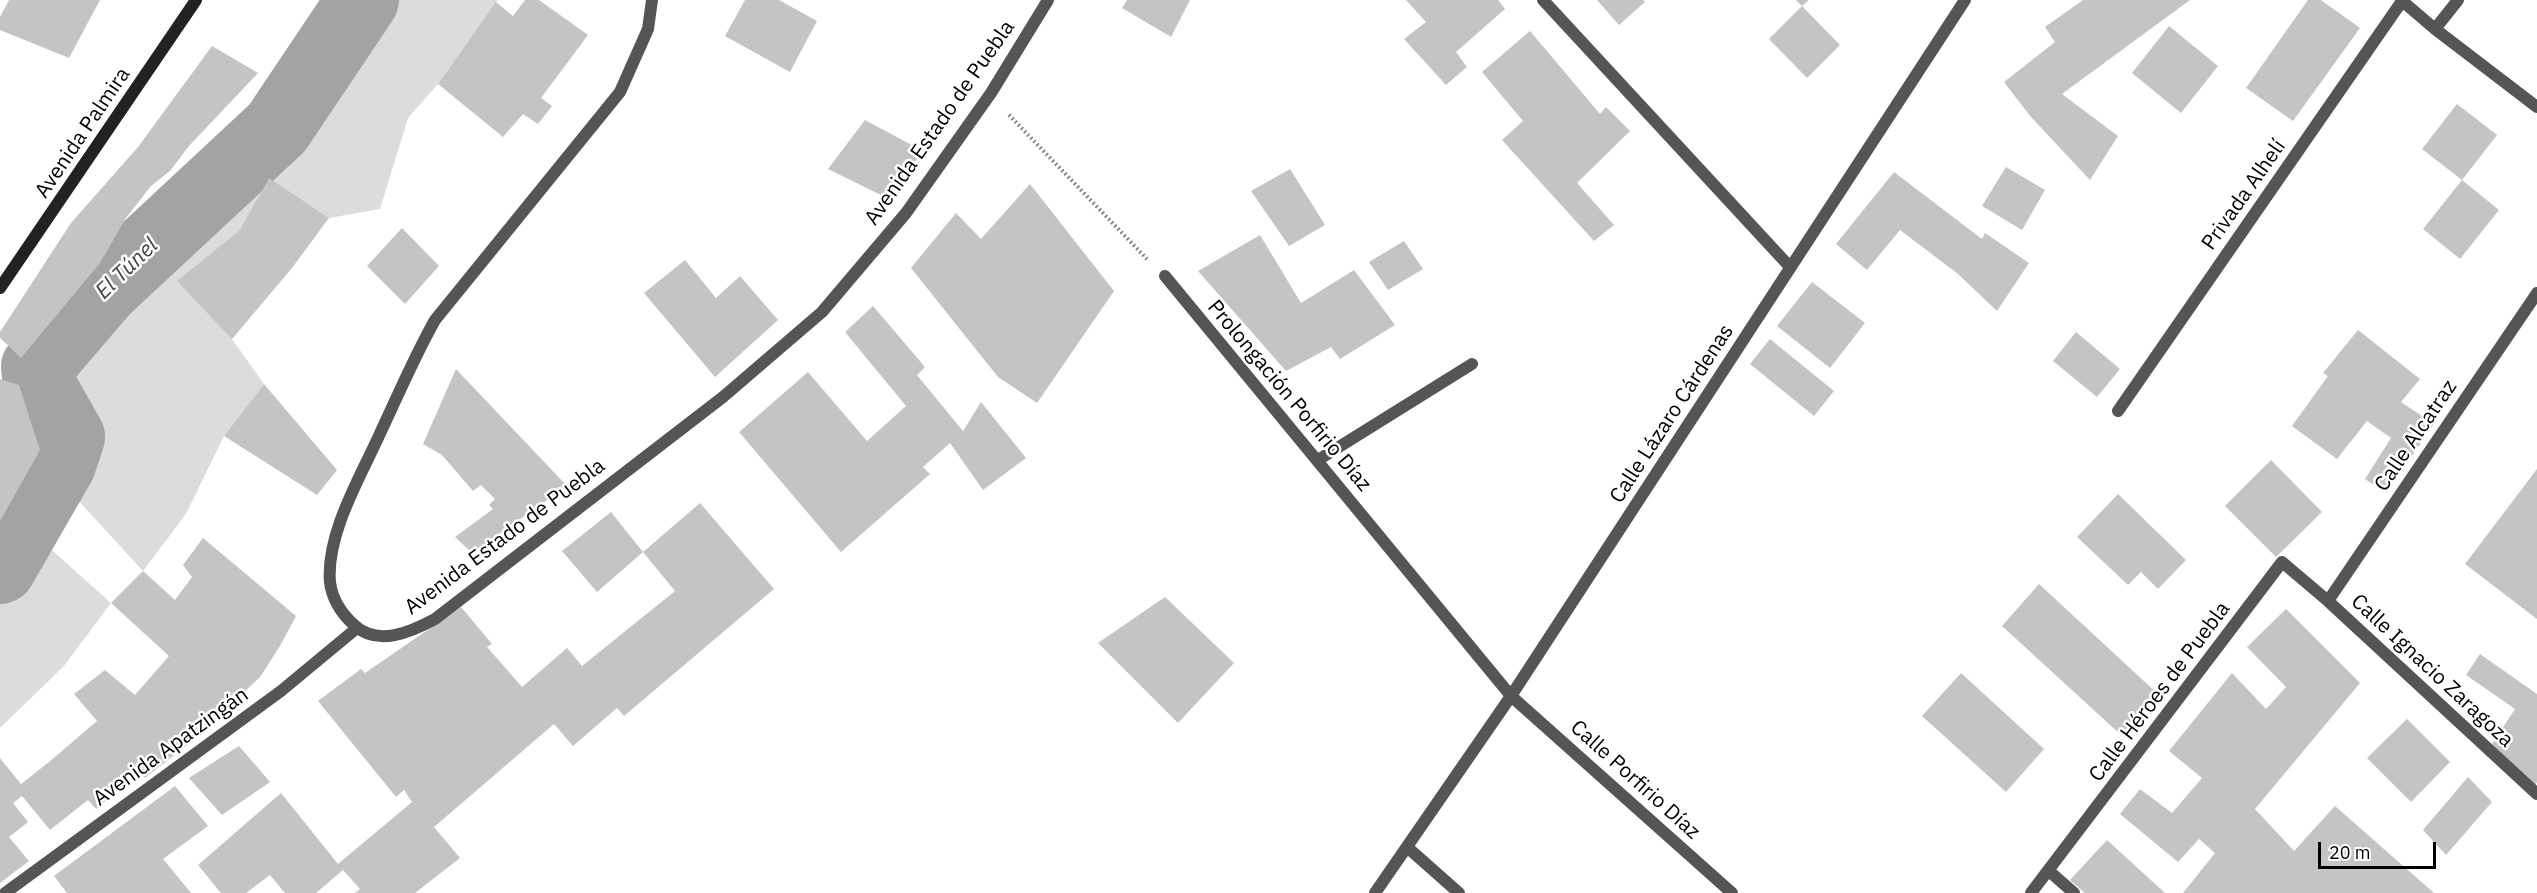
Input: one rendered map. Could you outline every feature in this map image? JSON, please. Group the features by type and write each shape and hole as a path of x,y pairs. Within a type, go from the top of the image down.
{"main road":[{"name":"Avenida Palmira","path":"0,288 196,0"}],"street":[{"path":"357,628 343,615 335,600 330,582 333,547 346,508 418,351 435,320 620,92 648,29 652,0"},
{"name":"Avenida Estado de Puebla","path":"357,628 378,636 397,635 414,630 435,619 723,397 822,312 906,213 991,93 1048,0"},
{"path":"1543,0 1790,267"},
{"name":"Calle Lázaro Cárdenas","path":"1374,893 1511,696 1965,0"},
{"path":"2435,29 2458,0"},
{"path":"2402,1 2537,107"},
{"name":"Privada Alhelí","path":"2118,411 2402,1"},
{"name":"Prolongación Porfirio Díaz","path":"1165,276 1511,696"},
{"name":"Calle Alcatraz","path":"2328,601 2537,293"},
{"path":"1318,460 1472,364"},
{"name":"Calle Héroes de Puebla","path":"2031,893 2282,562 2328,601"},
{"name":"Calle Ignacio Zaragoza","path":"2328,601 2537,794"},
{"name":"Avenida Apatzingán","path":"5,893 281,691 357,628"},
{"name":"Calle Porfirio Díaz","path":"1511,696 1732,893"},
{"path":"1407,847 1459,893"},
{"path":"2049,871 2074,893"}],"path":[{"path":"1024,133 1165,276"}],"shaded area":[{"path":"341,0 498,0 438,84 408,118 380,209 329,218 269,179 239,231 232,339 264,384 224,436 186,514 143,571 75,497 36,536 111,603 64,666 0,728 0,521 40,450 19,385 21,358 100,263 128,247 242,139"}],"building":[{"path":"9,0 100,0 69,58 0,30 0,17"},
{"path":"525,0 539,0 588,35 541,98 552,106 538,124 523,114 503,137 438,84 496,2 513,16"},
{"path":"745,0 779,0 817,21 790,72 725,36"},
{"path":"1127,0 1190,0 1171,37 1122,8"},
{"path":"1406,0 1498,0 1505,9 1456,52 1467,67 1446,85 1404,39 1426,22"},
{"path":"1597,0 1643,0 1645,2 1619,25"},
{"path":"1796,0 1809,0 1802,6"},
{"path":"2083,0 2190,0 2062,94 2118,136 2090,180 2031,117 2004,82 2055,42 2045,27"},
{"path":"2308,0 2321,0 2360,28 2293,121 2246,88"},
{"path":"1802,6 1840,45 1807,78 1769,39"},
{"path":"2169,26 2218,66 2181,113 2132,73"},
{"path":"1530,31 1600,114 1606,107 1630,131 1577,183 1614,225 1594,241 1502,140 1523,121 1482,72"},
{"path":"212,46 258,73 189,146 170,171 151,186 126,218 100,263 21,358 0,338 0,332 71,223 138,147"},
{"path":"2457,104 2497,135 2462,180 2422,149"},
{"path":"865,120 923,151 887,198 828,169"},
{"path":"2006,167 2045,190 2022,230 1982,206"},
{"path":"1290,169 1325,225 1289,246 1251,191"},
{"path":"1894,172 1982,239 1985,233 2029,263 1997,311 1958,274 1900,230 1867,270 1836,244"},
{"path":"269,178 329,218 292,268 232,339 177,281 239,231"},
{"path":"2462,180 2499,210 2460,259 2423,229"},
{"path":"1030,184 1114,291 1037,403 998,377 911,268 956,213 981,239"},
{"path":"402,228 439,266 405,304 367,266"},
{"path":"1260,235 1301,303 1354,270 1395,325 1340,359 1331,347 1286,371 1198,271"},
{"path":"1404,241 1423,269 1388,290 1369,262"},
{"path":"685,260 716,298 740,276 778,320 715,377 644,293"},
{"path":"1812,282 1865,323 1830,368 1777,326"},
{"path":"873,306 925,367 917,375 963,431 981,402 1026,458 983,490 950,443 923,467 930,474 841,552 739,432 808,372 867,441 906,406 845,332"},
{"path":"2358,330 2420,379 2401,402 2434,424 2386,493 2365,479 2391,438 2367,421 2337,459 2292,426 2328,376 2323,373"},
{"path":"2076,332 2120,369 2097,397 2053,361"},
{"path":"1770,339 1834,391 1814,416 1750,364"},
{"path":"456,369 567,486 472,553 455,537 493,509 489,505 495,499 481,485 473,491 442,455 423,444"},
{"path":"0,379 19,385 40,450 0,521"},
{"path":"264,384 337,470 317,495 224,436"},
{"path":"2271,460 2322,512 2276,557 2225,506"},
{"path":"2537,469 2537,619 2465,564"},
{"path":"2118,494 2186,560 2158,589 2141,572 2128,585 2077,537"},
{"path":"700,503 774,589 624,716 617,708 573,746 554,724 434,827 460,858 415,893 355,893 360,889 343,870 316,893 285,893 270,875 246,893 221,893 198,865 281,793 338,864 412,802 404,790 396,797 318,701 361,669 365,673 461,607 492,644 487,647 522,687 567,648 582,666 675,591 643,552"},
{"path":"611,512 643,552 597,592 562,551"},
{"path":"203,538 296,616 280,646 260,677 191,742 145,778 140,773 96,809 88,800 50,830 22,796 13,803 28,822 9,837 29,861 0,883 0,758 21,784 49,762 97,721 74,694 105,670 135,695 169,656 111,603 143,571 175,600 192,577 183,565"},
{"path":"2039,584 2158,694 2121,735 2002,626"},
{"path":"1165,597 1234,663 1178,723 1098,643"},
{"path":"2286,609 2360,683 2255,809 2294,851 2335,806 2434,893 2183,893 2215,853 2199,839 2178,862 2120,814 2140,789 2172,813 2202,778 2169,751 2232,673 2266,709 2286,687 2247,647"},
{"path":"2480,654 2537,694 2537,782 2534,787 2492,744 2515,709 2466,675"},
{"path":"1961,673 2044,749 2006,792 1922,716"},
{"path":"2407,719 2450,762 2411,802 2367,758"},
{"path":"239,746 270,782 222,815 189,778"},
{"path":"2468,777 2492,802 2446,855 2423,830"},
{"path":"175,786 208,826 163,859 191,893 67,893 54,876"},
{"path":"2107,840 2165,893 2085,893 2070,880"}],"waterway":[{"name":"El Túnel","path":"0,568 60,464 69,437 39,384 37,367 103,290 277,128 363,0"}]}
